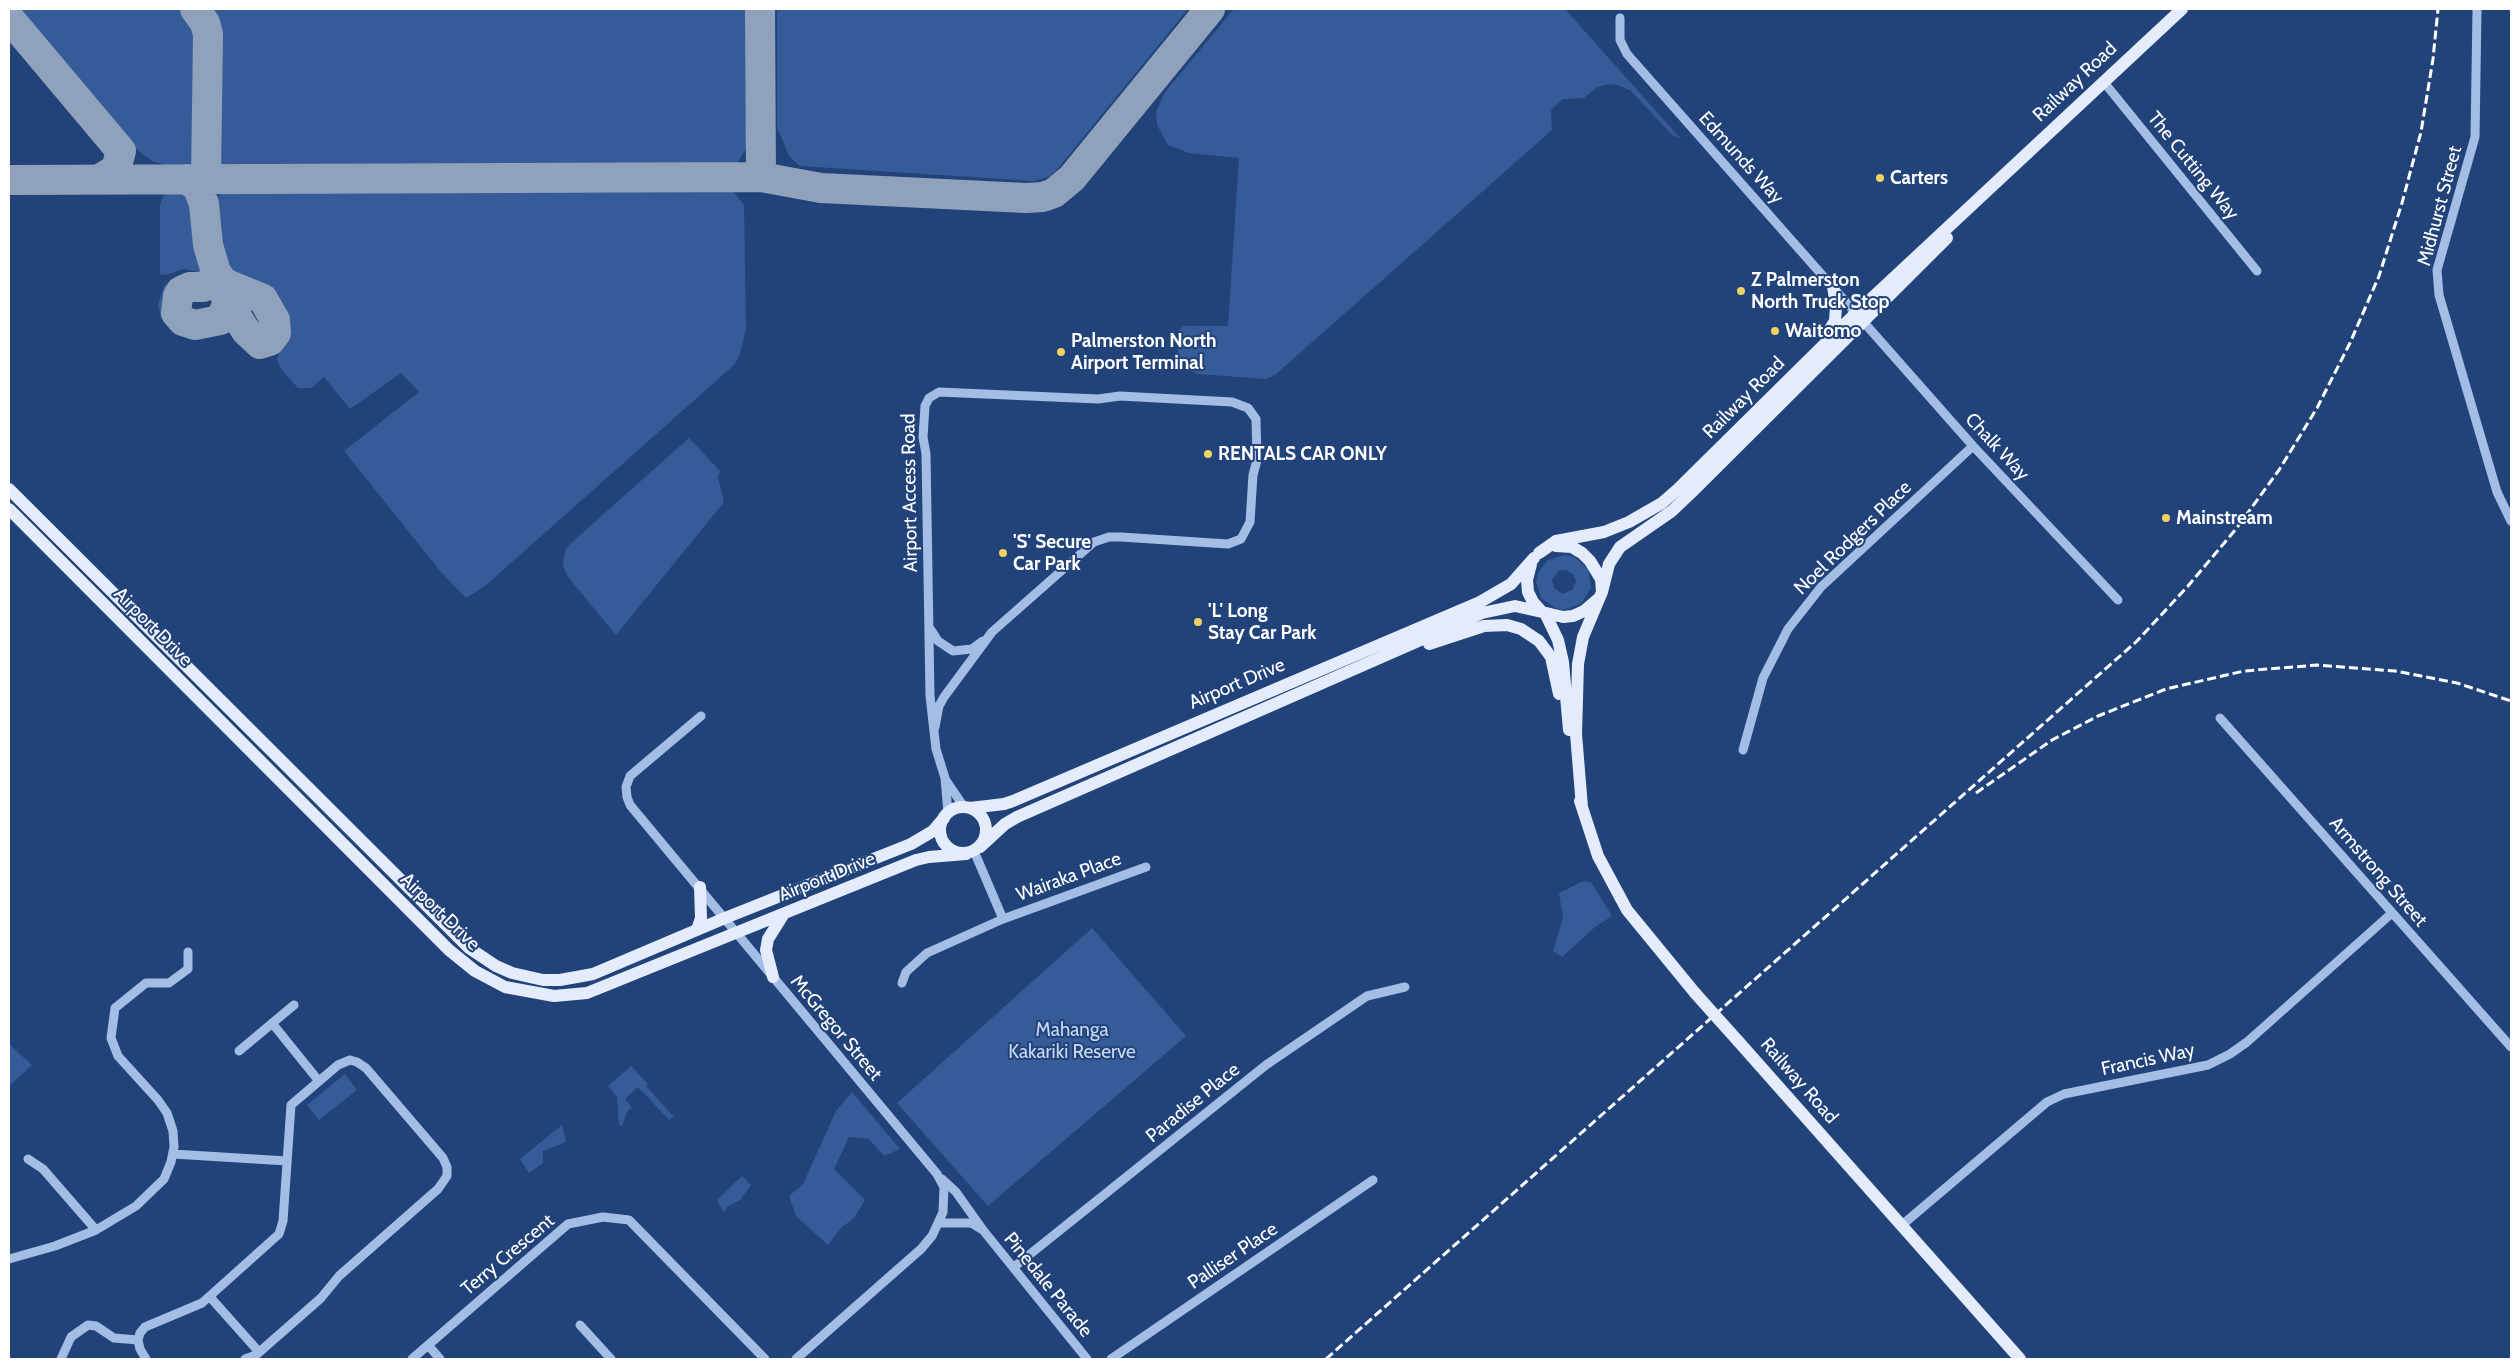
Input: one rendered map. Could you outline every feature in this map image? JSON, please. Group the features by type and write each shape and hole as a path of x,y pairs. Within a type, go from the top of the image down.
{"main road":[{"name":"Railway Road","path":"1582,807 1576,734 1578,664 1583,638 1600,596 1609,564 1620,547 1672,511 1860,317 1994,183 2182,9"},
{"path":"1753,415 1780,380 1830,331 1835,321 1836,306 1833,286"},
{"name":"Railway Road","path":"1537,556 1550,543 1604,532 1628,522 1657,506 1695,474 1753,415 1860,317"},
{"name":"Airport Drive","path":"9,489 420,899 481,957 496,966 527,977 543,980 576,978 608,968 725,918 919,840 933,831 946,815"},
{"name":"Airport Drive","path":"9,509 450,950 490,980 538,995 554,996 587,993 916,860 938,855 973,851 1005,824 1017,817 1364,666 1418,640 1493,609 1515,606 1544,613"},
{"path":"1561,546 1572,547 1582,553 1596,569 1601,579 1600,596 1584,611 1573,616 1544,613 1533,602 1528,592 1528,574 1537,556 1549,547 1561,546"},
{"name":"Airport Drive","path":"967,807 998,805 1013,800 1480,602 1511,584 1537,556"},
{"name":"Railway Road","path":"1544,613 1558,640 1563,662 1571,762 1582,807 1598,856 1628,910 1695,992 2020,1359"},
{"path":"1364,666 1476,627 1500,624 1521,629 1539,641 1551,656 1571,762"},
{"path":"967,807 977,811 986,824 985,840 973,851 952,851 942,840 941,825 946,815 967,807"},
{"path":"698,930 702,918 700,887"},
{"path":"773,977 766,950 768,939 783,915"}],"street":[{"name":"Midhurst Street","path":"2477,9 2475,137 2437,270 2439,295 2497,492 2511,521"},
{"name":"Edmunds Way","path":"1620,18 1620,40 1627,54 1860,317"},
{"name":"The Cutting Way","path":"2103,81 2257,271"},
{"name":"Chalk Way","path":"1860,317 1973,446 2118,600"},
{"name":"Airport Access Road","path":"935,727 938,711 944,697 992,632 1094,542 1121,537 1228,544 1241,539 1249,529 1253,475 1257,460 1257,427 1252,412 1244,405 1232,402 1120,396 1098,399 939,392 932,395 925,406 923,437 926,454 930,696 938,757 945,778 946,815"},
{"name":"Noel Rodgers Place","path":"1743,750 1763,678 1788,629 1821,587 1973,446"},
{"path":"930,628 944,646 960,651 977,646 992,632"},
{"name":"McGregor Street","path":"701,716 630,776 626,786 626,796 630,805 937,1174 944,1187 945,1201 939,1223 921,1249 796,1359"},
{"name":"Armstrong Street","path":"2220,718 2511,1047"},
{"name":"Airport Access Road","path":"945,778 967,807"},
{"name":"Wairaka Place","path":"973,851 1003,919"},
{"name":"Wairaka Place","path":"902,982 906,972 927,953 1003,919 1146,867"},
{"name":"Francis Way","path":"1902,1225 2047,1102 2064,1094 2208,1065 2230,1054 2247,1042 2392,913"},
{"path":"9,1259 55,1246 96,1230 148,1197 164,1179 173,1154 173,1131 167,1113 118,1056 111,1038 115,1008 146,983 169,982 188,969 188,952"},
{"name":"Paradise Place","path":"1014,1267 1266,1065 1367,996 1405,988"},
{"path":"239,1051 294,1006"},
{"path":"272,1024 318,1080"},
{"path":"146,1359 140,1349 138,1340 140,1333 145,1327 196,1306 210,1297 281,1230 291,1105 318,1080 342,1063 354,1060 361,1064 443,1158 447,1167 447,1176 438,1189 339,1276 321,1298 259,1352 245,1359"},
{"path":"173,1154 287,1162"},
{"path":"28,1158 43,1169 96,1230"},
{"name":"Pinedale Parade","path":"937,1174 956,1192 983,1230 1087,1359"},
{"name":"Palliser Place","path":"1110,1359 1373,1180"},
{"name":"Terry Crescent","path":"412,1359 568,1224 603,1217 629,1220 765,1359"},
{"name":"Pinedale Parade","path":"939,1223 971,1223 983,1230"},
{"path":"210,1297 259,1352"},
{"path":"62,1359 71,1336 88,1325 96,1326 114,1338 138,1340"},
{"path":"580,1325 612,1359"},
{"path":"428,1345 440,1359"}],"green space":[{"path":"15,9 747,9 746,149 738,162 721,169 180,170 152,161 131,145"},
{"path":"777,9 1188,9 1060,166 1051,176 1034,181 800,166 789,156 777,127"},
{"path":"1234,9 1565,9 1680,138 1672,135 1631,91 1618,85 1608,84 1597,87 1584,98 1563,99 1551,110 1552,130 1275,375 1266,379 1198,374 1189,370 1178,358 1177,332 1183,326 1228,326 1239,158 1189,153 1168,145 1157,125 1156,112 1165,92"},
{"path":"721,186 721,191 733,191 744,205 746,329 740,354 734,365 485,586 466,598 441,572 344,451 419,392 401,373 350,409 324,377 311,388 298,388 281,369 277,360 286,329 283,311 286,309 277,293 256,284 238,282 227,276 219,262 210,222 211,206 215,199 226,190 234,188"},
{"path":"176,188 188,193 194,200 198,211 207,265 204,273 184,269 166,275 160,274 160,205 163,197 169,190"},
{"path":"184,275 200,279 183,281 178,285 169,303 171,317 161,318 158,305 164,286 171,280"},
{"path":"689,438 720,471 718,477 724,502 616,635 568,577 563,565 565,551 570,544"},
{"path":"1565,555 1574,557 1588,569 1591,588 1581,604 1563,610 1555,608 1541,598 1536,582 1538,573 1548,560","holes":["1566,570 1573,574 1576,581 1573,589 1563,594 1554,588 1552,580 1558,571"]},
{"path":"1583,881 1591,882 1612,916 1595,927 1562,957 1553,951 1563,918 1559,893"},
{"name":"Mahanga Kakariki Reserve","path":"1092,928 1186,1036 988,1206 897,1103"},
{"path":"9,1044 32,1065 9,1086"},
{"path":"631,1066 674,1117 669,1120 638,1087 625,1099 632,1108 628,1110 622,1126 619,1125 617,1097 608,1086"},
{"path":"345,1074 357,1090 319,1120 307,1105"},
{"path":"852,1092 900,1149 884,1156 869,1139 849,1137 834,1169 865,1200 854,1218 841,1228 828,1245 796,1216 789,1196 803,1184 836,1111"},
{"path":"562,1125 566,1142 543,1151 543,1163 529,1173 520,1159"},
{"path":"742,1176 751,1185 740,1200 727,1207 724,1213 717,1200"}],"taxiway":[{"path":"195,9 205,23 208,34 206,179"},
{"path":"760,9 761,177"},
{"path":"9,180 761,177 821,188 1026,198 1043,197 1054,193 1072,178 1210,9"},
{"path":"9,18 121,151 116,169 98,180"},
{"path":"187,179 198,188 204,204 208,245 216,272 224,283 263,299 275,320 276,333 270,341 260,344 246,331 228,303"},
{"path":"216,272 228,303 220,320 195,325 183,321 176,313 178,296 181,291 190,287 203,287 211,282 216,272"}],"railway":[{"path":"1326,1359 2137,641 2188,586 2236,529 2279,470 2317,408 2350,343 2379,276 2402,203 2421,132 2433,59 2438,9"},
{"path":"1976,793 2052,740 2098,716 2166,689 2244,671 2317,665 2395,671 2457,683 2511,701"}],"place":[{"name":"Carters","path":"1880,178"},
{"name":"Z Palmerston North Truck Stop","path":"1741,291"},
{"name":"Waitomo","path":"1775,331"},
{"name":"Palmerston North Airport Terminal","path":"1061,352"},
{"name":"RENTALS CAR ONLY","path":"1208,454"},
{"name":"Mainstream","path":"2166,518"},
{"name":"'S' Secure Car Park","path":"1003,553"},
{"name":"'L' Long Stay Car Park","path":"1198,622"}]}
